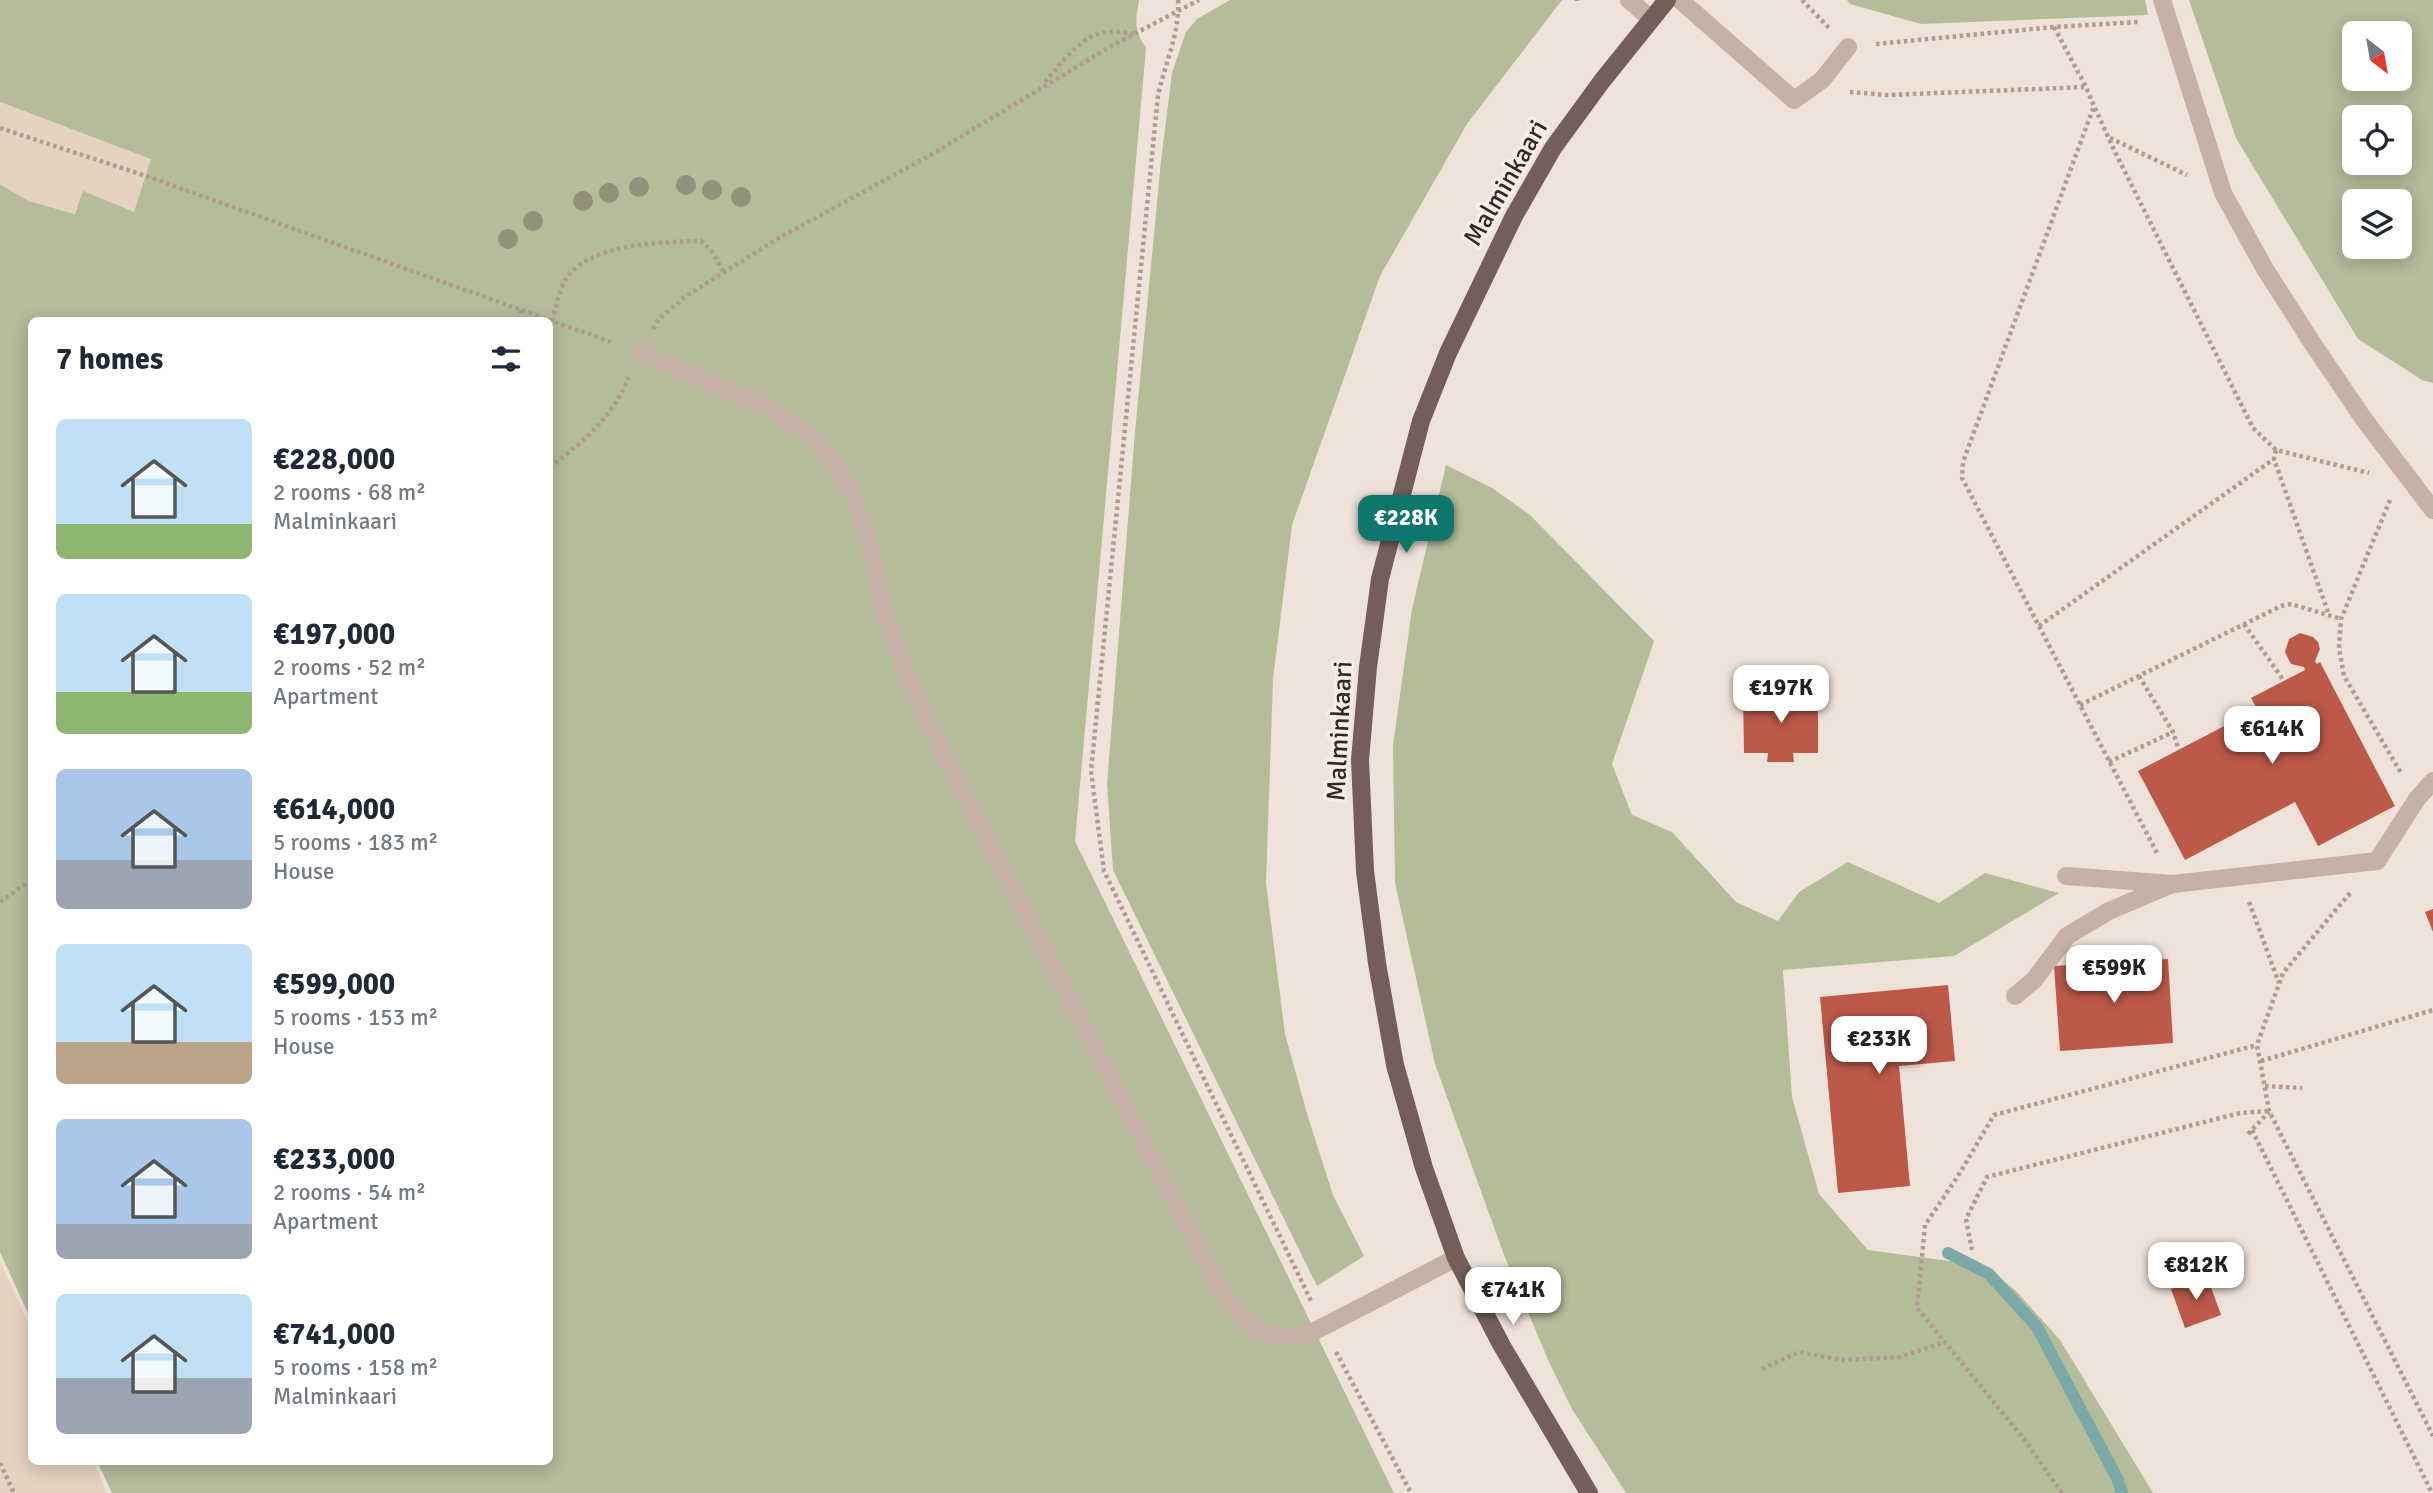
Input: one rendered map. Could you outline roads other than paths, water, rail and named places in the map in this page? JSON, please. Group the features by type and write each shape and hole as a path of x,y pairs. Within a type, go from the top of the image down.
{"main road":[{"name":"Malminkaari","path":"1589,1493 1502,1346 1456,1258 1424,1168 1395,1065 1377,964 1365,871 1360,760 1367,667 1380,579 1421,421 1448,353 1480,284 1553,148 1667,0"}],"street":[{"path":"1629,0 1651,19"},
{"path":"1680,0 1794,100 1822,80 1848,47"},
{"path":"2162,0 2223,193 2265,269 2311,341 2363,418 2433,510"},
{"path":"639,352 764,405 812,436 837,467 851,490 868,538 885,616 902,662 943,754 1215,1280 1234,1309 1252,1326 1267,1334 1281,1338 1299,1336 1324,1326 1456,1258"},
{"path":"2066,876 2173,884 2377,861 2417,799 2433,781"},
{"path":"2015,996 2034,980 2067,936 2109,911 2173,884"}],"waterway":[{"path":"1948,1253 1989,1274 2037,1327 2117,1478 2122,1493"}]}
